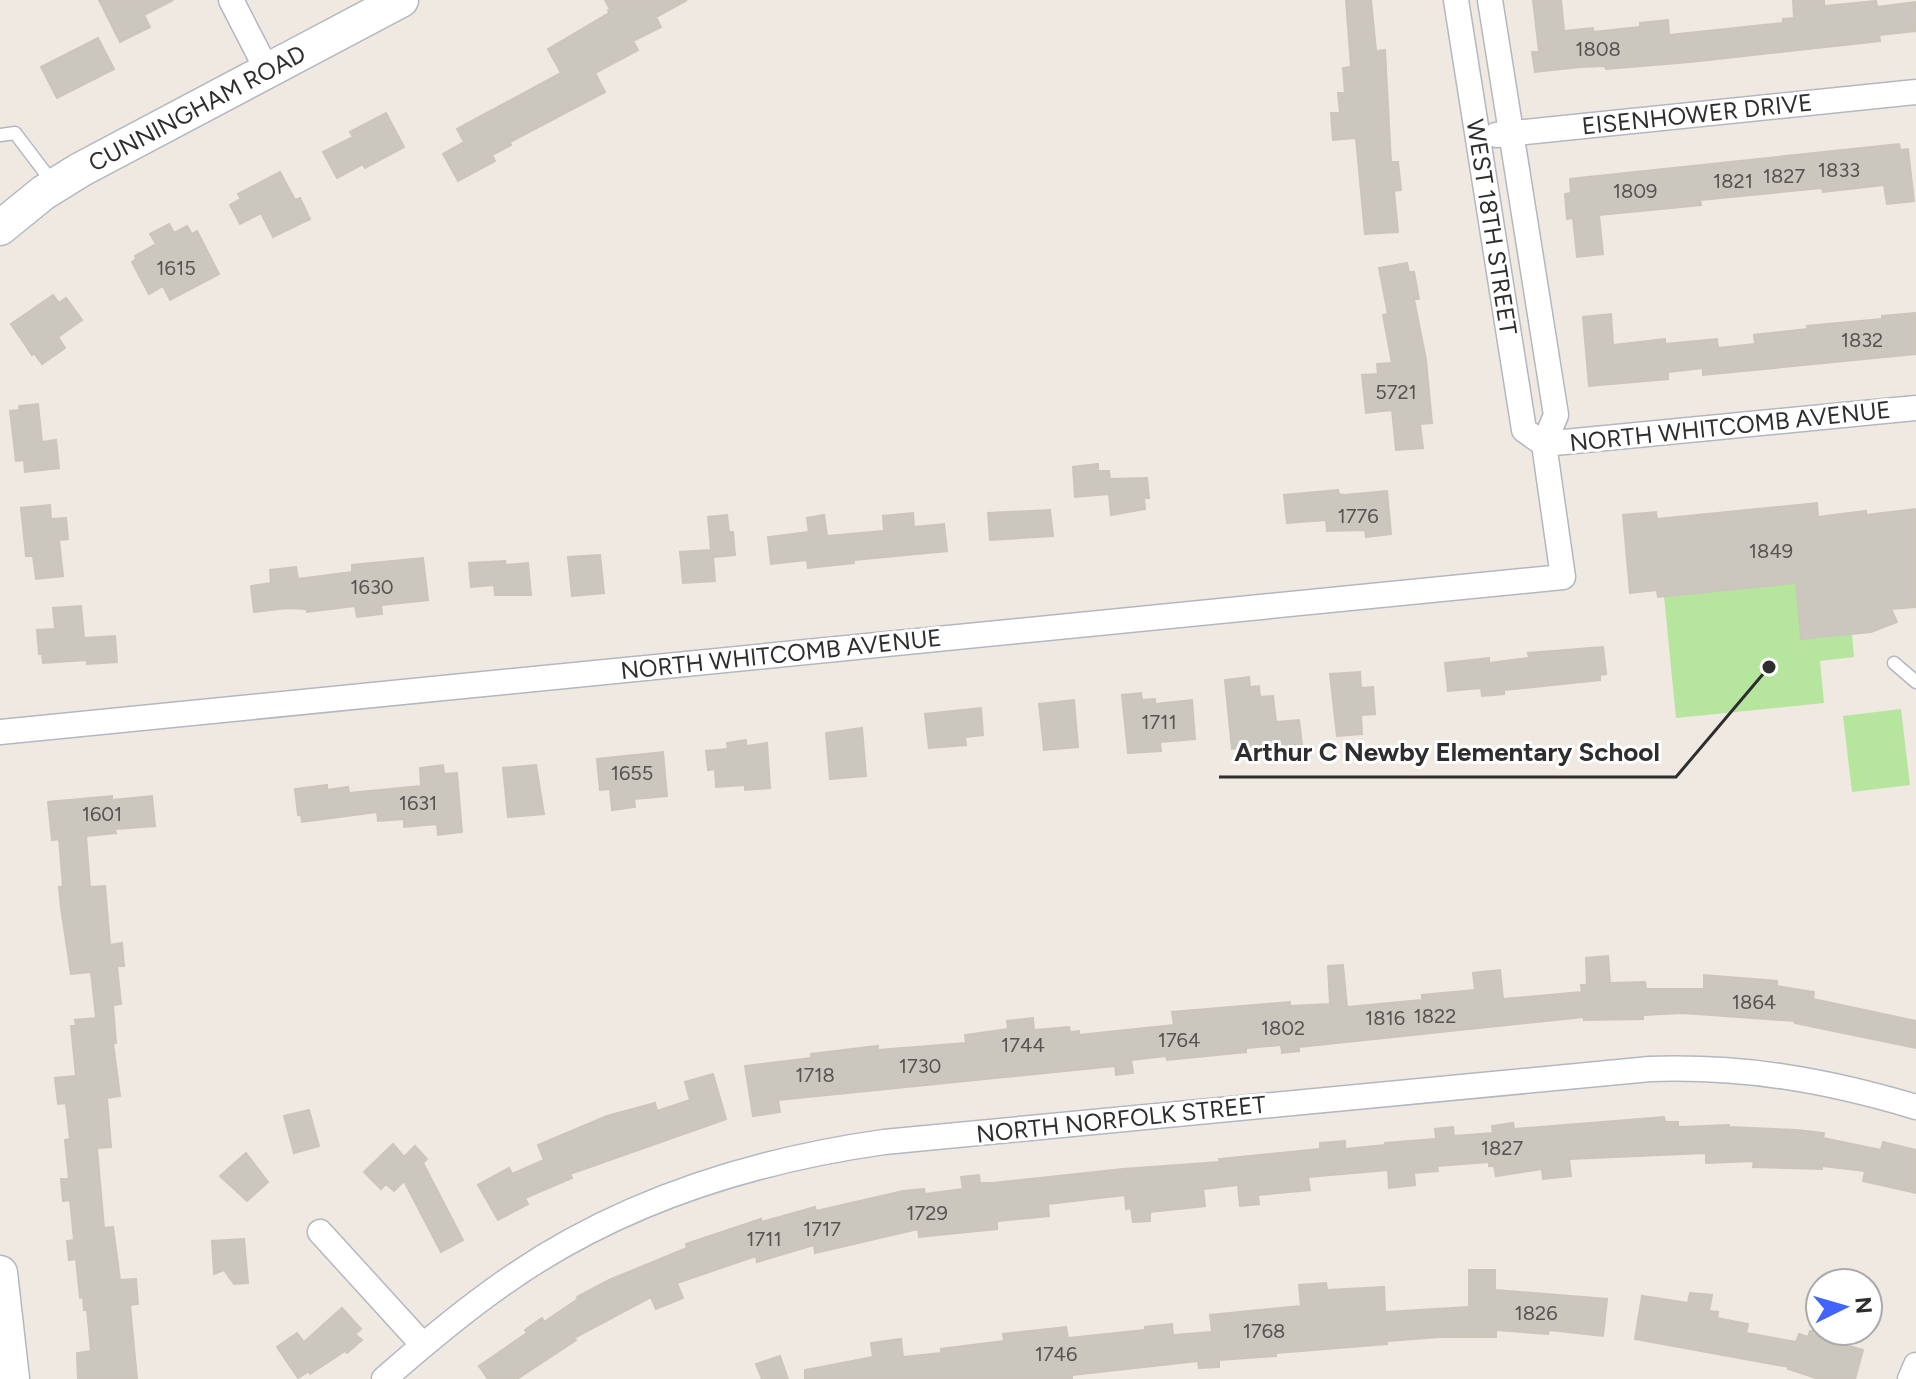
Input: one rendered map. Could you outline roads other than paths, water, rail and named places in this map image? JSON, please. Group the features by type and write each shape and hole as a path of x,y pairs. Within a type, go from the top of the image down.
{"street":[{"path":"231,0 267,70"},
{"name":"CUNNINGHAM ROAD","path":"0,228 28,199 401,0"},
{"name":"WEST 18TH STREET","path":"1456,0 1524,430 1544,444"},
{"name":"WEST 18TH STREET","path":"1490,0 1556,415 1544,444 1563,577"},
{"name":"EISENHOWER DRIVE","path":"1478,137 1916,92"},
{"name":"NORTH WHITCOMB AVENUE","path":"1544,444 1916,408"},
{"name":"NORTH WHITCOMB AVENUE","path":"0,732 1563,577"},
{"name":"NORTH NORFOLK STREET","path":"384,1379 509,1279 582,1235 728,1175 842,1148 1650,1069 1714,1068 1797,1077 1916,1107"},
{"path":"320,1232 423,1345"},
{"path":"0,1273 12,1379"},
{"path":"1910,1379 1916,1365"}],"lane":[{"path":"0,135 15,133 28,199"},
{"path":"1894,663 1916,682"}],"place":[{"name":"Arthur C Newby Elementary School","path":"1769,667"}]}
